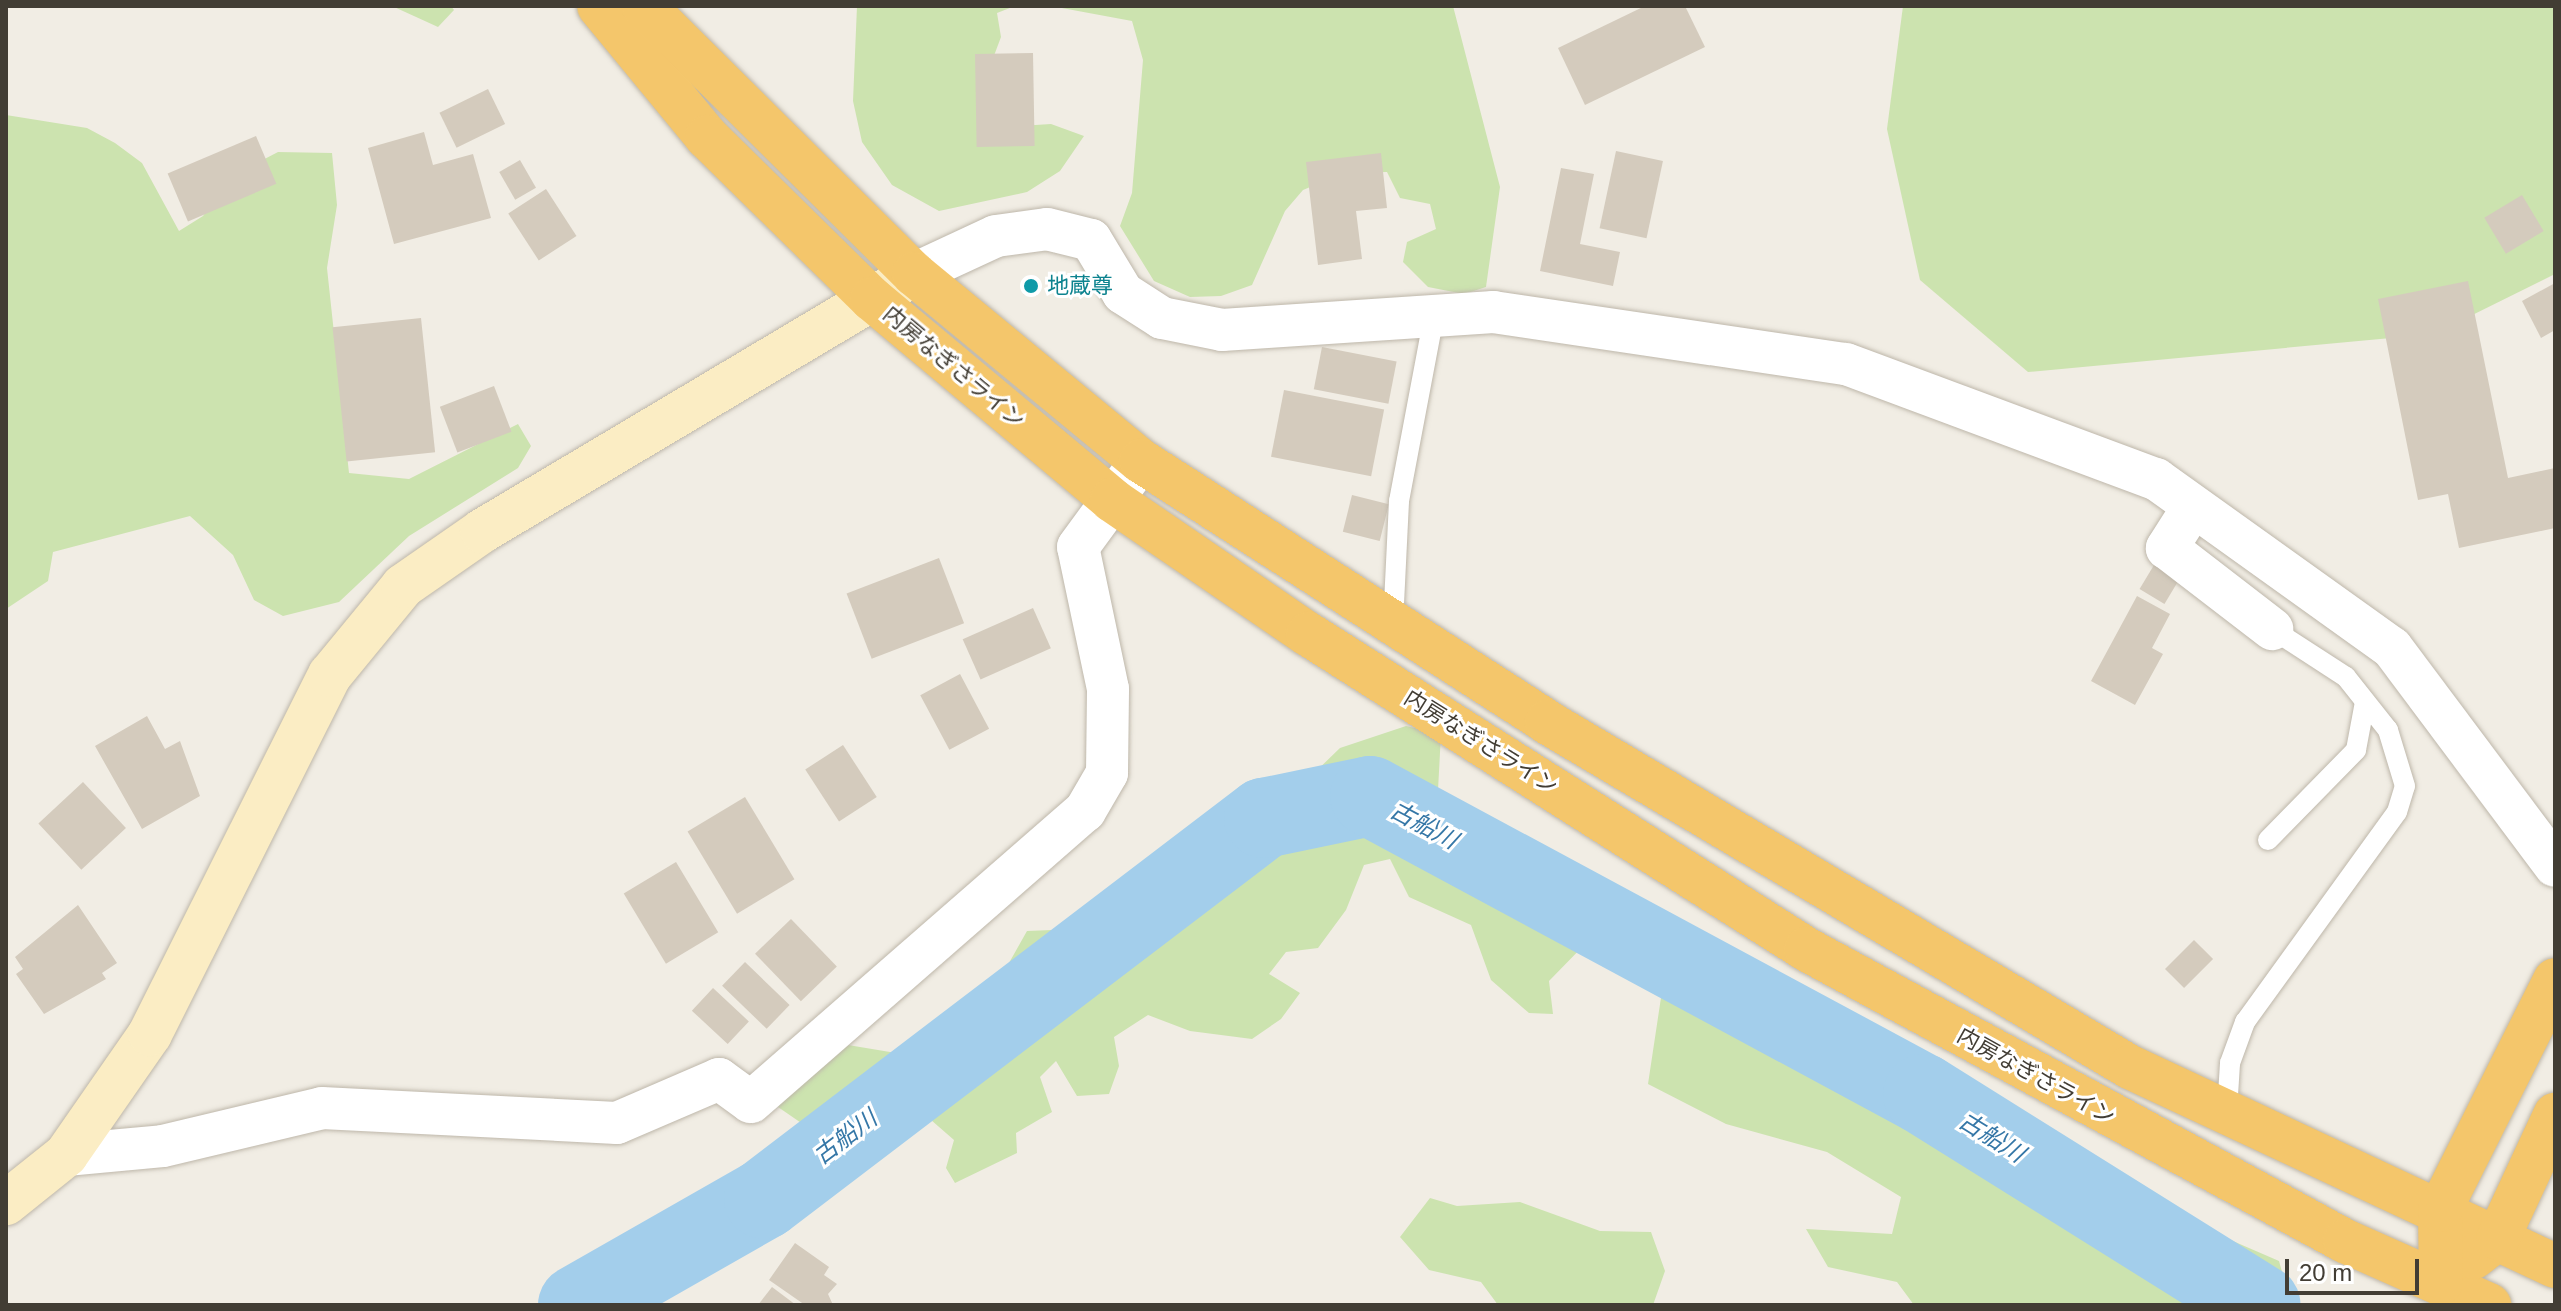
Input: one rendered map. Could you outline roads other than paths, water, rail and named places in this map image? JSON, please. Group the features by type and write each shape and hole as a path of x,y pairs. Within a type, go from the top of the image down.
{"highway":[{"name":"内房なぎさライン","path":"599,6 707,137 872,299 1112,500 1308,634 1806,949 2345,1241 2489,1305"},
{"name":"内房なぎさライン","path":"644,6 914,274 1141,461 1393,624 2076,1035 2227,1111 2555,1266"},
{"path":"2441,1283 2440,1210 2555,980"},
{"path":"2441,1283 2498,1238 2555,1115"}],"street":[{"path":"6,1203 66,1155 150,1034 330,675 403,586 482,531 914,274 996,236 1047,229 1091,240 1123,293 1162,318 1222,330 1493,312 1846,364 2156,479 2392,648 2555,866"},
{"path":"66,1155 163,1146 322,1108 617,1123 719,1079 751,1102 1092,798 1107,773 1108,689 1078,547 1141,461"},
{"path":"2193,507 2167,548 2272,629"}],"lane":[{"path":"1393,624 1399,501 1434,316"},
{"path":"2227,1111 2230,1063 2245,1022 2397,812 2405,786 2401,757 2346,677 2272,629"},
{"path":"2268,840 2356,750 2365,702"}],"waterway":[{"name":"古船川","path":"578,1305 764,1199 1264,818 1370,796 1923,1094 2261,1305"}],"place":[{"name":"地蔵尊","path":"1031,286"}]}
